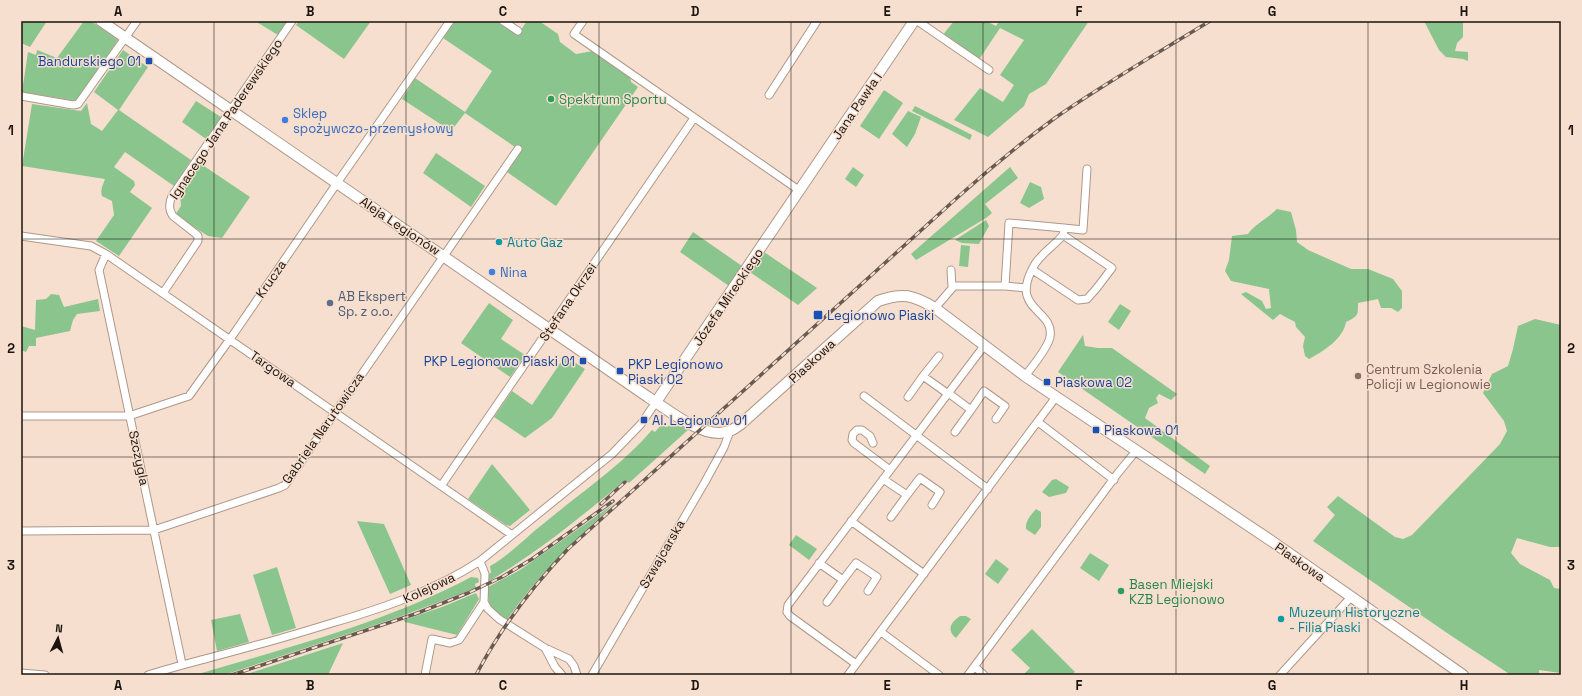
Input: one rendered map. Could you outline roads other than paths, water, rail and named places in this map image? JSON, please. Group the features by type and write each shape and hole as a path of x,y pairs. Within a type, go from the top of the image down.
{"street":[{"name":"Aleja Legionów","path":"101,21 656,402 700,429 718,433 730,431"},
{"path":"21,96 73,105 78,104 137,21"},
{"name":"Ignacego Jana Paderewskiego","path":"163,293 198,241 198,236 170,212 172,196 292,21"},
{"name":"Krucza","path":"21,416 129,416 189,396 450,21"},
{"path":"503,21 518,31"},
{"path":"583,21 574,34 800,191"},
{"path":"769,95 817,21"},
{"path":"914,21 920,23 989,70"},
{"name":"Jana Pawła I","path":"800,191 914,21"},
{"name":"Stefana Okrzei","path":"441,486 694,118"},
{"name":"Gabriela Narutowicza","path":"21,531 154,530 282,487 288,482 443,255 518,149"},
{"path":"1004,286 1009,223 1064,231 1083,230 1087,169"},
{"name":"Józefa Mireckiego","path":"656,402 800,191"},
{"path":"1025,376 1049,342 1050,333 1050,327 1027,298 1026,288 1038,261 1064,231"},
{"path":"1033,270 1078,300 1087,299 1096,289 1112,268 1064,231"},
{"name":"Targowa","path":"21,236 91,246 106,254 512,535"},
{"name":"Szczygla","path":"106,254 99,270 182,664"},
{"path":"951,270 952,287"},
{"path":"935,308 952,287 1004,286 1026,288"},
{"name":"Piaskowa","path":"730,431 760,408 878,301 894,297 911,296 935,308 1025,376 1352,597 1463,675"},
{"path":"856,664 790,616 787,612 787,608 790,602 984,346"},
{"path":"908,397 939,356"},
{"path":"924,376 944,391"},
{"path":"955,432 984,391 1005,406 996,419"},
{"path":"951,395 971,410"},
{"path":"864,396 988,489"},
{"path":"848,675 1056,397"},
{"name":"Kolejowa","path":"148,675 182,664 260,644 379,610 426,590 464,571 480,561 612,454 637,428 656,402"},
{"path":"1038,422 1114,480"},
{"path":"873,443 870,436 862,430 857,430 852,436 854,443 890,470"},
{"name":"Szwajcarska","path":"592,675 705,482 724,447 730,431"},
{"path":"968,675 1136,451"},
{"path":"891,517 920,478 940,492 932,505"},
{"path":"883,479 907,496"},
{"path":"851,521 924,574"},
{"path":"425,675 432,639 450,643 459,640 484,602 485,574 480,561"},
{"path":"820,563 843,580"},
{"path":"827,602 856,563 877,577 868,591"},
{"path":"1280,675 1352,597"},
{"path":"484,602 488,609 500,619 546,648 569,659 574,666 577,675"},
{"path":"881,632 939,675"},
{"path":"546,648 555,667 562,675"},
{"path":"975,667 984,675"},
{"path":"21,673 45,675"}],"railway":[{"path":"476,675 495,641 529,593 568,549 970,187 1005,156 1055,118 1112,80 1210,21"},
{"path":"601,504 625,482"},
{"path":"232,675 415,614 468,593 502,577 532,559 613,501"}],"place":[{"name":"Bandurskiego 01","path":"149,61"},
{"name":"Spektrum Sportu","path":"551,99"},
{"name":"Sklep spożywczo-przemysłowy","path":"285,120"},
{"name":"Auto Gaz","path":"499,242"},
{"name":"Nina","path":"492,272"},
{"name":"AB Ekspert Sp. z o.o.","path":"330,303"},
{"name":"Legionowo Piaski","path":"818,315"},
{"name":"PKP Legionowo Piaski 01","path":"583,361"},
{"name":"PKP Legionowo Piaski 02","path":"620,371"},
{"name":"Centrum Szkolenia Policji w Legionowie","path":"1358,376"},
{"name":"Piaskowa 02","path":"1047,382"},
{"name":"Al. Legionów 01","path":"644,420"},
{"name":"Piaskowa 01","path":"1096,430"},
{"name":"Basen Miejski KZB Legionowo","path":"1121,591"},
{"name":"Muzeum Historyczne - Filia Piaski","path":"1281,619"}]}
